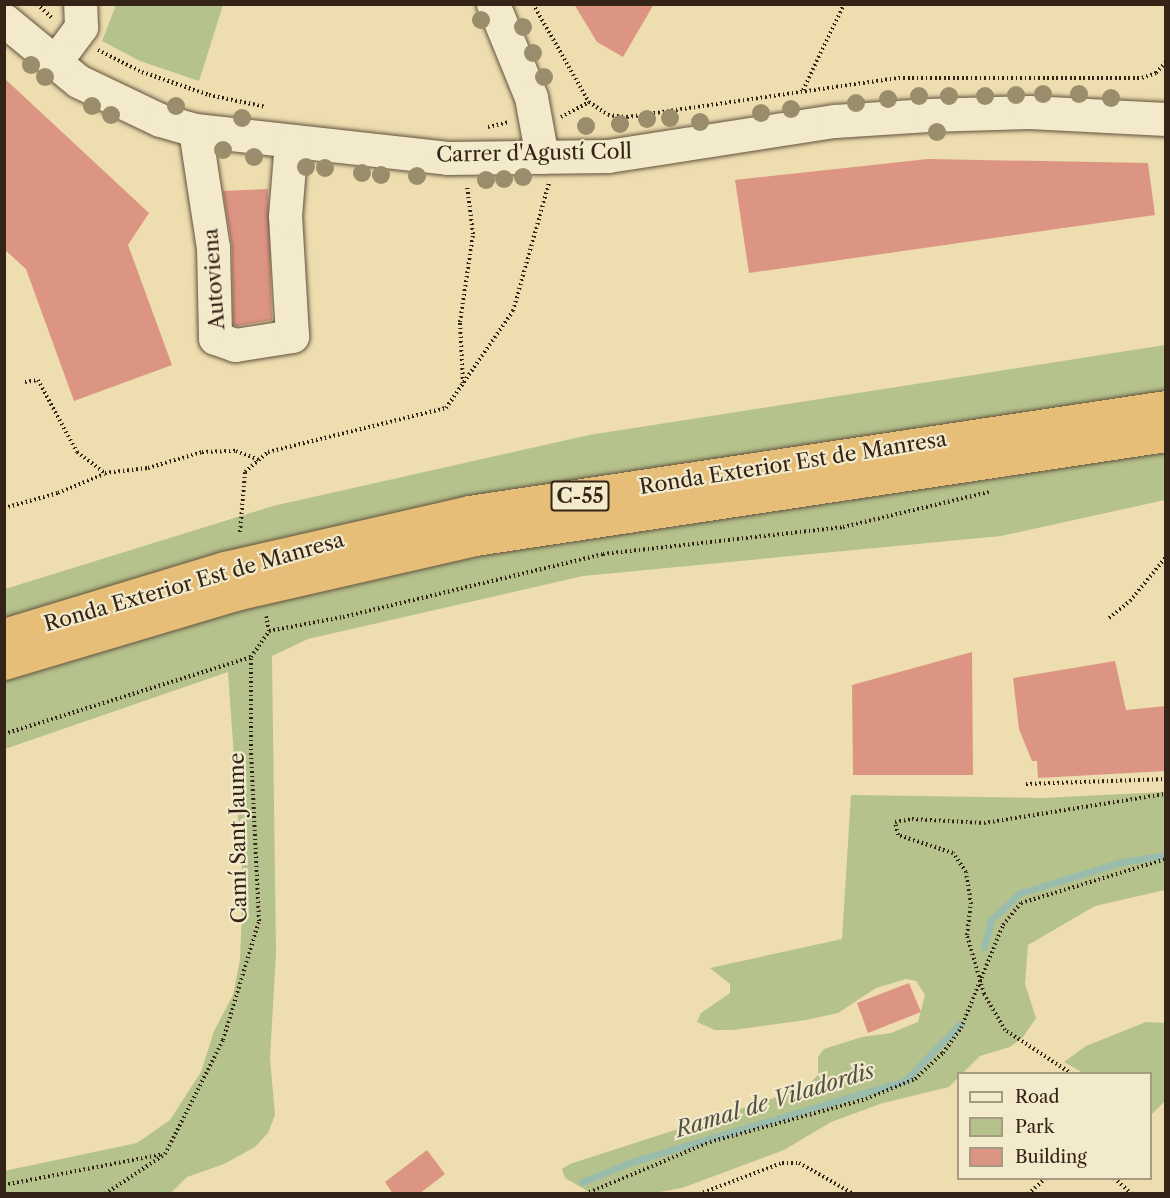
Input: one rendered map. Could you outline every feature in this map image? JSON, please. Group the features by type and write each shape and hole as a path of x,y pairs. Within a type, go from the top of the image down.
{"highway":[{"name":"Ronda Exterior Est de Manresa","path":"4,635 225,568 344,538 470,512 1166,406"},
{"name":"Ronda Exterior Est de Manresa","path":"4,663 236,594 475,539 1166,435"}],"street":[{"path":"64,50 81,27 80,4"},
{"path":"493,4 531,97 550,174"},
{"name":"Carrer d'Agustí Coll","path":"4,20 64,50 78,81 160,120 195,129 447,158 550,174 608,156 835,121 1029,112 1166,119"},
{"name":"Autoviena","path":"195,129 213,247 215,338 235,345 292,336 285,216 291,141"}],"path":[{"path":"37,4 64,50 142,72 209,95 275,109"},
{"path":"533,4 589,102 608,115 627,117 899,78 1142,78 1156,73 1166,62"},
{"path":"803,91 844,4"},
{"path":"240,532 245,472 268,452 327,434 446,408 513,311 550,174"},
{"path":"463,384 460,322 473,234 467,185"},
{"path":"25,382 38,380 77,452 105,473"},
{"path":"4,508 58,493 105,473 148,468 202,452 236,451 259,460"},
{"path":"4,734 251,657 269,631 343,617 603,554 843,527 991,492"},
{"path":"1109,618 1130,600 1166,557"},
{"path":"266,616 269,631"},
{"name":"Camí Sant Jaume","path":"105,1194 165,1154 223,1040 259,921 250,750 251,657"},
{"path":"1026,784 1166,779"},
{"path":"1069,1072 1005,1030 981,983 967,935 971,904 966,873 953,853 898,835 895,822 912,819 984,823 1166,794"},
{"path":"585,1194 710,1142 866,1099 915,1079 944,1053 961,1028 1003,925 1021,903 1166,859"},
{"path":"4,1185 165,1154"},
{"path":"699,1194 782,1163 799,1163 854,1194"},
{"path":"1028,1194 1045,1180"},
{"path":"1115,1180 1132,1194"}],"green space":[{"path":"116,5 223,5 199,81 140,61 102,41"},
{"path":"1165,345 1165,500 1001,536 583,576 308,639 272,656 276,953 270,1058 275,1115 268,1133 255,1147 224,1164 187,1177 171,1193 5,1193 4,1171 137,1143 170,1120 201,1072 214,1031 233,995 240,960 243,885 228,672 5,749 5,589 273,506 589,435"},
{"path":"1165,792 1165,890 1095,906 1028,945 1025,984 1036,1018 1023,1037 1010,1047 980,1056 964,1072 957,1072 957,1079 949,1087 883,1103 831,1122 784,1150 682,1188 649,1194 591,1193 565,1178 562,1169 570,1164 805,1088 818,1075 818,1057 824,1049 862,1037 891,1033 918,1022 925,995 916,981 906,979 876,988 838,1013 806,1020 733,1030 715,1030 697,1022 701,1013 730,993 730,984 710,968 842,939 851,795 1042,798"},
{"path":"1146,1022 1166,1023 1165,1101 1152,1114 1152,1072 1081,1072 1064,1062 1086,1046"}],"building":[{"path":"574,4 654,4 623,57 597,42"},
{"path":"4,78 149,213 128,245 172,365 74,401 26,269 4,249"},
{"path":"928,159 1148,163 1155,215 749,273 735,180"},
{"path":"268,189 272,320 237,326 233,325 232,247 223,191"},
{"path":"972,652 973,775 853,775 852,685"},
{"path":"1115,661 1126,710 1166,706 1166,771 1038,778 1037,761 1032,761 1019,729 1013,678"},
{"path":"909,983 921,1012 868,1033 857,1003"},
{"path":"427,1150 445,1174 419,1194 393,1194 385,1182"}],"waterway":[{"name":"Ramal de Viladordis","path":"984,947 991,920 1020,893 1122,862 1166,855"},
{"name":"Ramal de Viladordis","path":"582,1182 631,1162 905,1081 960,1024"}]}
